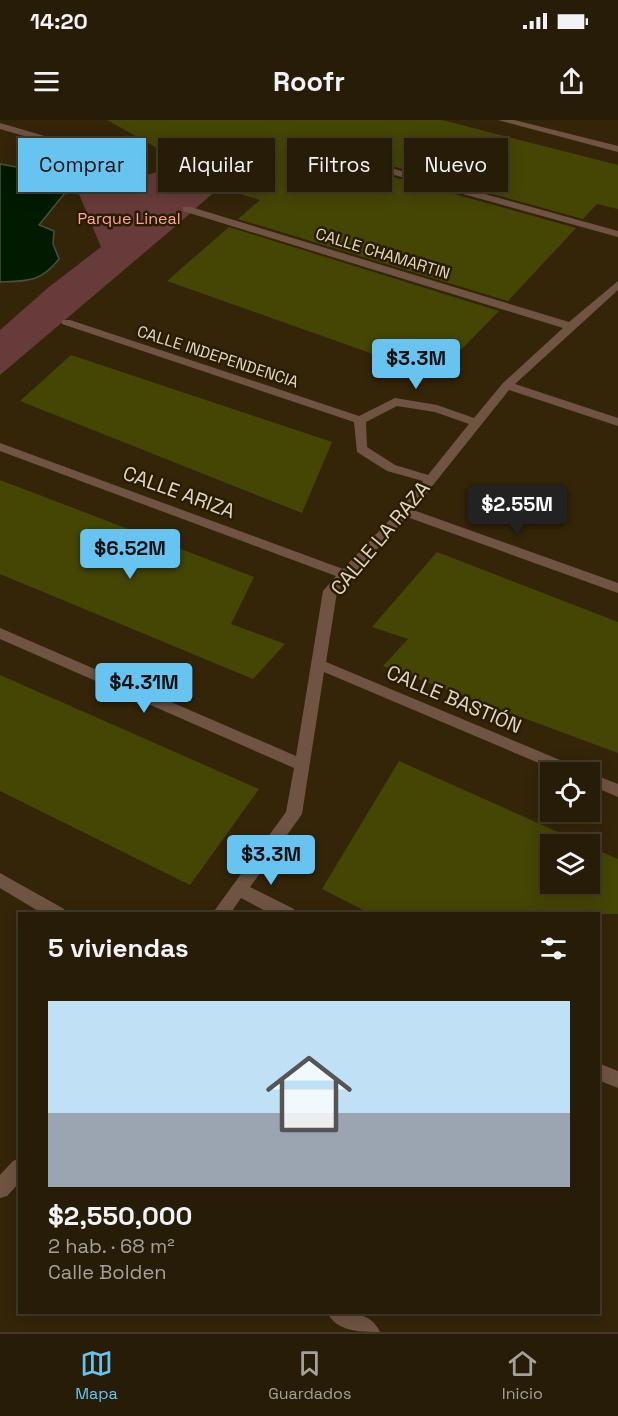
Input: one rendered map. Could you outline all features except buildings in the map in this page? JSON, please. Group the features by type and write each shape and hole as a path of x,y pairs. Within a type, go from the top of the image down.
{"street":[{"path":"503,120 618,149"},
{"path":"0,126 41,138"},
{"path":"392,171 618,234"},
{"name":"CALLE CHAMARTIN","path":"187,209 570,326"},
{"name":"CALLE LA RAZA","path":"222,912 294,814 330,591 405,512 429,479 507,385 570,326 616,288"},
{"name":"CALLE INDEPENDENCIA","path":"66,322 360,420"},
{"path":"507,385 618,422"},
{"path":"429,479 391,468 361,449 360,420 395,402 437,408 475,423"},
{"name":"CALLE ARIZA","path":"0,447 344,574"},
{"path":"405,512 618,588"},
{"path":"0,633 301,765"},
{"name":"CALLE BASTIÓN","path":"318,664 550,762"},
{"path":"600,783 618,791"},
{"path":"0,880 55,912"},
{"path":"239,889 284,912"},
{"path":"600,1072 618,1080"},
{"path":"0,1189 18,1169"},
{"path":"339,1314 370,1332"}],"green space":[{"name":"Parque Lineal","path":"291,124 275,138 254,138"},
{"name":"Parque Lineal","path":"158,172 158,192 214,192 0,375 0,330 49,287 101,247 79,194 146,192 146,175"}],"shaded area":[{"path":"0,164 18,167 18,192 66,192 39,225 54,231 53,244 59,259 46,272 33,279 0,282"}]}
